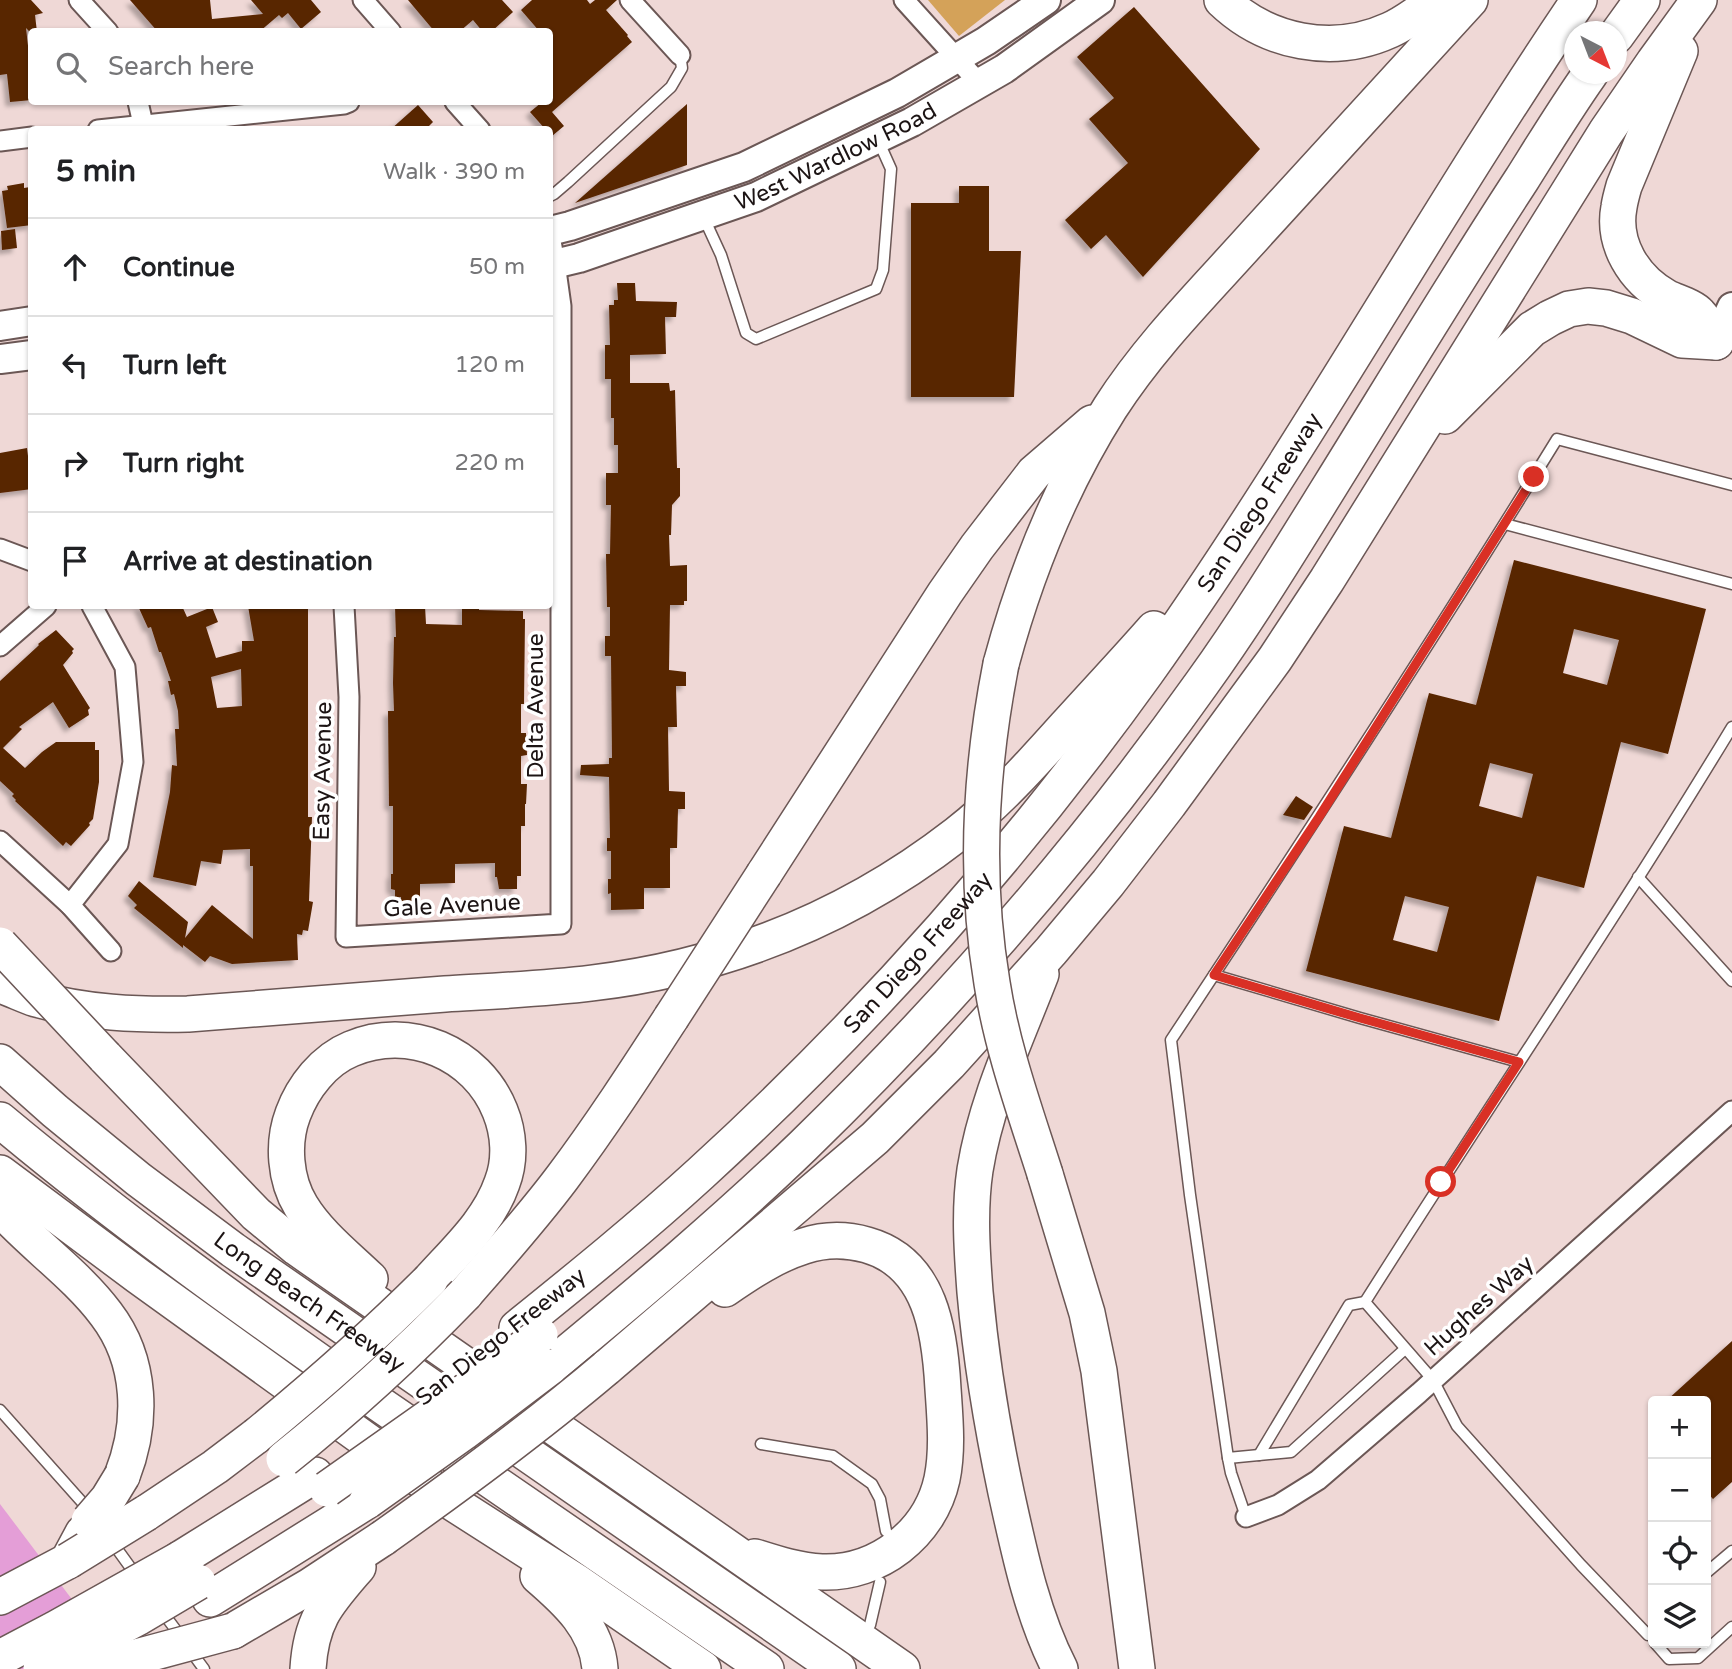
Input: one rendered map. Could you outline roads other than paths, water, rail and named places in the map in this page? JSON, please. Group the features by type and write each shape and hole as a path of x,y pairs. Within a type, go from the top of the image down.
{"highway":[{"path":"1222,0 1248,20 1288,39 1340,44 1390,30 1436,0"},
{"path":"1137,1669 1099,1371 1087,1313 1022,1102 992,983 983,898 981,832 983,785 1001,664 1031,566 1080,461 1111,407 1163,338 1470,0"},
{"name":"San Diego Freeway","path":"0,1658 55,1629 195,1578 234,1525 340,1488 464,1432 610,1252 701,1173 839,1039 919,954 998,863 1084,756 1151,666 1246,527 1496,125 1579,0"},
{"path":"1588,21 1602,0"},
{"path":"1603,21 1617,0"},
{"path":"1627,21 1642,0"},
{"path":"1700,0 1624,186 1618,207 1618,223 1620,241 1635,272 1651,288 1698,313 1716,342"},
{"path":"92,1669 233,1631 310,1586 383,1538 505,1449 606,1368 875,1138 949,1064 1108,883 1261,680 1606,132 1700,0"},
{"path":"535,1346 849,1058 1013,878 1164,682 1206,622 1352,396 1564,57"},
{"path":"535,1346 702,1212 804,1118 962,955 1022,886 1181,681 1267,551 1564,79"},
{"name":"San Diego Freeway","path":"86,1669 195,1578 340,1488 386,1426 653,1280 802,1147 902,1045 957,986 1095,825 1150,755 1245,620 1289,552 1496,218 1583,84"},
{"path":"1401,461 1532,329 1569,309 1588,306 1606,308 1632,316 1682,340 1716,342"},
{"path":"234,1525 284,1459 380,1377 465,1294 560,1180 671,1018 977,547 1034,473 1111,407"},
{"path":"0,985 35,999 102,1012 188,1014 591,983 678,968 757,945 792,932 853,902 918,862 959,832 1042,753 1246,527"},
{"path":"0,945 256,1214 297,1248 902,1669"},
{"path":"1051,951 992,1097 975,1172 971,1220 980,1345 996,1443 1016,1536 1036,1609 1060,1669"},
{"path":"0,1597 68,1561 146,1513 256,1436 348,1359 430,1280 485,1216 503,1180 508,1142 505,1123 497,1102 484,1082 470,1067 437,1047 403,1039 371,1043 351,1049 335,1059 309,1083 291,1117 288,1170 300,1205 325,1236 439,1348"},
{"name":"Long Beach Freeway","path":"0,1062 138,1179 233,1250 838,1669"},
{"name":"Long Beach Freeway","path":"0,1119 99,1202 196,1275 765,1669"},
{"path":"0,1173 453,1503 575,1581 703,1669"},
{"path":"0,1208 90,1295 107,1315 129,1359 135,1381 137,1406 130,1455 122,1476 108,1499 89,1521 68,1561"},
{"path":"606,1368 750,1272 804,1246 852,1241 873,1247 898,1260 923,1289 936,1328 942,1368 945,1432 942,1481 925,1519 907,1540 886,1556 868,1566 845,1571 821,1572 789,1567 731,1550"},
{"path":"453,1503 566,1601 582,1621 595,1645 600,1669"},
{"path":"308,1669 310,1646 323,1609 383,1538"},
{"path":"16,1669 195,1578"},
{"path":"41,1669 139,1616 195,1578"}],"main road":[{"name":"West Wardlow Road","path":"553,264 579,258 757,197 878,139 1004,69 1100,0"},
{"name":"West Wardlow Road","path":"553,232 744,167 897,93 986,41 1044,1"},
{"path":"1716,342 1732,307"},
{"path":"0,326 28,322"},
{"path":"0,359 28,356"}],"street":[{"path":"79,0 104,28"},
{"path":"363,0 388,28"},
{"path":"630,0 680,55"},
{"path":"904,0 979,83"},
{"path":"139,105 143,124"},
{"path":"128,126 334,105"},
{"path":"458,105 476,126"},
{"path":"0,141 28,138"},
{"name":"Delta Avenue","path":"553,279 561,925"},
{"path":"0,549 28,560"},
{"path":"0,646 43,609"},
{"path":"70,905 118,844 133,762 125,667 94,609"},
{"name":"Easy Avenue","path":"344,609 349,696 346,937"},
{"path":"0,841 70,905 111,951"},
{"name":"Gale Avenue","path":"346,937 561,925"},
{"name":"Hughes Way","path":"1246,1517 1278,1505 1318,1480 1433,1381 1732,1111"}],"lane":[{"path":"553,194 671,87 682,68 680,55"},
{"path":"703,216 721,255 746,333 756,339 876,289 883,270 891,169 878,139"},
{"path":"1246,1517 1228,1458 1171,1040 1319,817 1557,439 1732,485"},
{"path":"1505,524 1732,584"},
{"path":"1259,1455 1349,1305 1365,1302 1732,727"},
{"path":"1638,877 1732,981"},
{"path":"1214,975 1519,1062"},
{"path":"1365,1302 1433,1381 1457,1426 1648,1635"},
{"path":"1228,1458 1291,1452 1405,1349"},
{"path":"0,1410 82,1500 147,1590"},
{"path":"761,1444 833,1456 872,1484 880,1499 886,1531"},
{"path":"1711,1569 1732,1551"},
{"path":"870,1625 880,1582"},
{"path":"155,1601 204,1669"},
{"path":"1711,1646 1732,1627"},
{"path":"1660,1648 1669,1659 1698,1658 1709,1648"}]}
